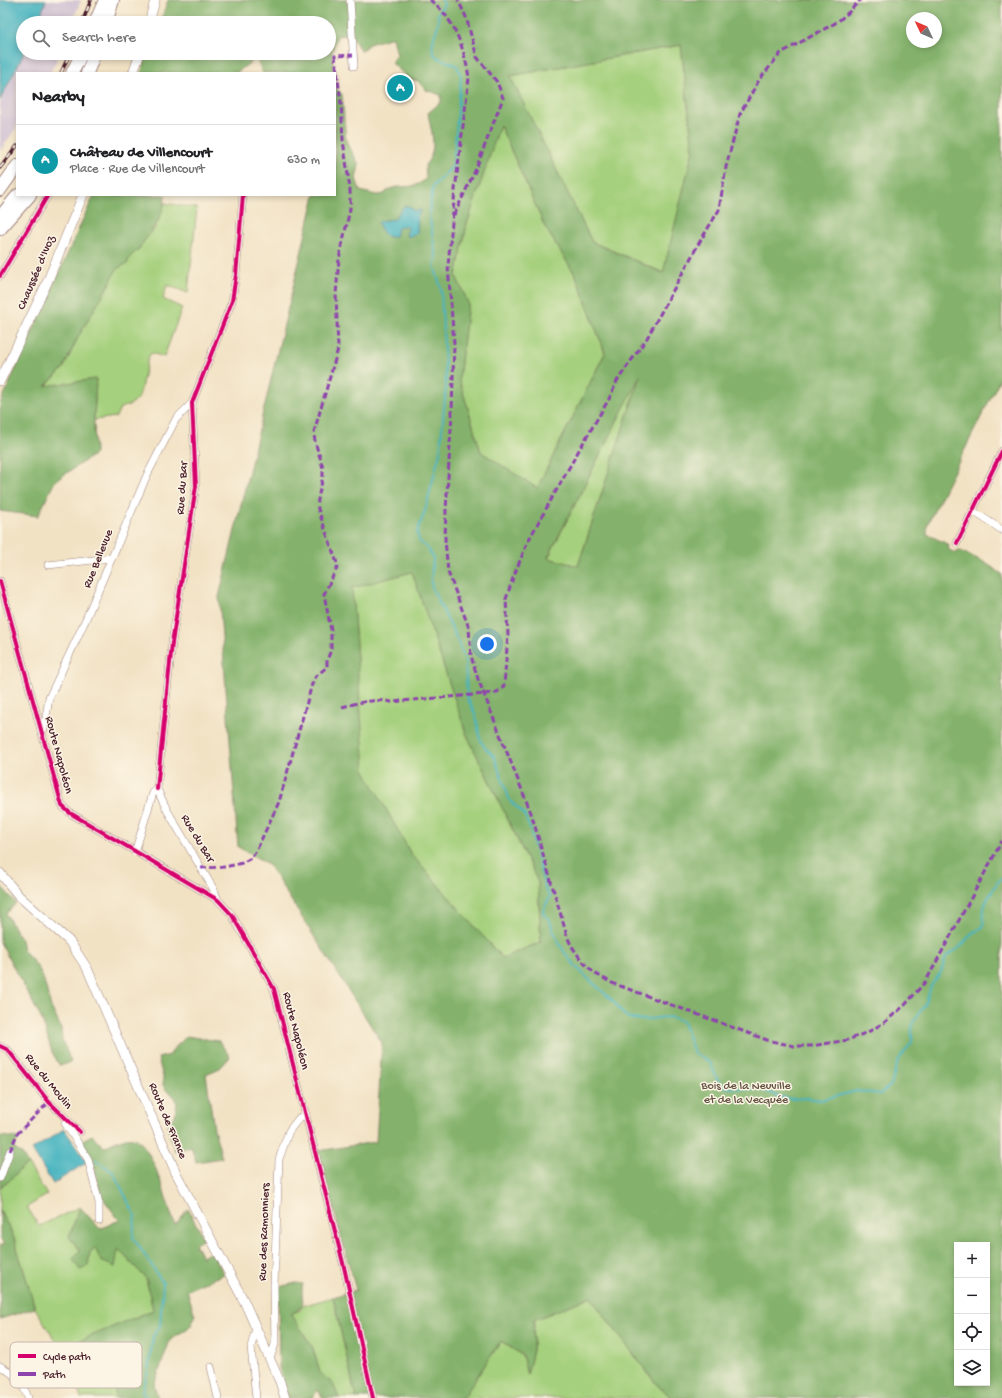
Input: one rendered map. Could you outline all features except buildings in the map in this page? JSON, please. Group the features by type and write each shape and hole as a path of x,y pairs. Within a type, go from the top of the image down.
{"highway":[{"path":"98,16 105,0"},
{"path":"108,16 113,0"},
{"path":"115,16 119,0"},
{"path":"72,72 78,60"},
{"path":"87,72 92,60"},
{"path":"93,72 99,60"},
{"path":"1,212 11,192 16,170"},
{"path":"0,229 29,196"}],"main road":[{"path":"151,16 155,0"},
{"path":"133,72 138,60"},
{"name":"Chaussée d'Ivoz","path":"0,382 46,285 83,196"},
{"name":"Route de France","path":"0,873 19,896 68,941 87,968 176,1173 230,1274 270,1359 285,1398"}],"street":[{"path":"350,0 354,66"},
{"path":"0,276 47,196"},
{"name":"Rue du Bar","path":"218,900 214,890 167,810 157,789 172,643 196,486 192,403 232,302 236,276 243,196"},
{"name":"Rue Bellevue","path":"41,731 44,729 49,698 85,621 139,492 165,437 176,419 192,403"},
{"path":"957,543 1002,451"},
{"path":"973,511 1002,530"},
{"path":"48,565 111,558"},
{"name":"Route Napoléon","path":"0,581 62,806 135,852 218,900 232,915 272,982 344,1267 373,1398"},
{"name":"Rue du Bar","path":"135,852 153,793 157,789"},
{"name":"Rue du Moulin","path":"0,1046 8,1050 13,1055 60,1114 80,1132"},
{"path":"60,1114 88,1159 99,1203 99,1220"},
{"name":"Rue des Ramonniers","path":"270,1359 275,1344 274,1286 278,1165 283,1144 289,1131 299,1118 306,1114"},
{"path":"0,1178 10,1151"},
{"path":"256,1328 251,1347 256,1398"},
{"path":"0,1366 10,1371"},
{"path":"211,1367 218,1398"},
{"path":"25,1388 28,1398"}],"shaded area":[{"path":"46,0 81,0 75,16 40,16"},
{"path":"20,60 56,60 50,72 16,72 16,128 0,151 0,100"}],"green space":[{"name":"Bois de la Neuville et de la Vecquée","path":"168,0 1002,0 1002,375 927,525 927,534 949,545 948,549 956,554 958,550 984,562 1002,574 1002,1398 672,1398 657,1385 590,1297 534,1320 533,1350 527,1375 522,1355 501,1341 463,1398 356,1398 333,1297 356,1290 318,1151 376,1142 382,1043 268,864 238,847 219,597 315,196 336,196 336,88 342,94 346,141 359,165 356,178 360,191 381,195 390,189 413,186 422,182 426,178 425,165 432,153 433,140 428,113 441,102 441,95 426,90 418,81 409,79 391,62 397,55 393,37 369,44 361,51 350,34 337,36 336,39 336,16 162,16","holes":["681,45 693,150 663,273 592,242 510,76","500,125 545,227 576,276 605,353 537,488 481,452 459,379 468,303 456,276 467,224","640,376 578,566 548,557","412,572 466,733 538,882 541,942 502,958 411,854 365,771 352,588"]},
{"path":"681,45 693,150 664,273 592,242 510,76"},
{"name":"Bois de la Neuville et de la Vecquée","path":"146,60 253,60 237,72 141,72"},
{"name":"Bois de la Neuville et de la Vecquée","path":"257,60 333,60 334,72 263,72"},
{"path":"500,125 545,227 576,276 605,353 537,489 481,452 459,379 468,303 456,276 467,224"},
{"path":"94,196 165,196 163,210 153,229 130,257 127,264 121,266 115,272 78,337 63,369 45,386 96,379 94,420 95,454 55,481 38,516 0,511 0,404"},
{"path":"165,203 197,208 188,293 167,285 163,299 182,308 164,357 151,353 148,358 139,397 130,405 120,408 116,417 94,420 96,380 45,387 63,369 78,337 115,272 121,266 127,264 130,255 140,248 155,228"},
{"path":"641,373 578,566 548,558"},
{"path":"412,571 466,733 538,882 541,942 502,958 411,854 364,771 352,588"},
{"path":"0,885 16,903 6,914 21,940 23,949 39,969 45,984 51,1007 61,1028 62,1039 71,1062 60,1066 52,1052 42,1020 0,942"},
{"path":"186,1036 219,1041 230,1057 220,1068 206,1074 214,1129 222,1158 196,1162 191,1146 175,1151 167,1126 175,1116 177,1102 175,1097 167,1091 163,1085 163,1077 158,1058 170,1055"},
{"path":"92,1135 104,1147 126,1138 133,1138 140,1142 147,1150 153,1162 175,1225 188,1209 204,1239 195,1244 202,1257 212,1252 224,1274 187,1290 195,1316 191,1326 170,1340 154,1385 158,1398 116,1398 114,1388 142,1388 142,1342 77,1342 153,1310 146,1278 118,1249 115,1267 101,1261 95,1248 90,1252 88,1266 80,1270 73,1259 80,1250 69,1237 80,1207 100,1229 119,1220 102,1197 92,1159 81,1141"},
{"path":"0,1136 18,1138 14,1149 21,1153 28,1164 8,1182 0,1187"},
{"path":"28,1164 47,1195 27,1207 39,1226 80,1207 69,1237 80,1250 87,1266 90,1252 95,1248 118,1249 146,1278 153,1310 77,1342 56,1342 35,1308 14,1238 0,1210 0,1187 8,1182"},
{"path":"0,1210 14,1238 35,1308 0,1319 0,1246 5,1244 0,1239"},
{"path":"296,1283 303,1284 303,1302 297,1311 291,1314 313,1348 320,1373 333,1384 339,1398 323,1398 318,1390 312,1398 288,1398 279,1368 278,1287"},
{"path":"333,1297 356,1398 339,1398 333,1384 320,1373 313,1348 291,1314 300,1310 302,1306"},
{"path":"590,1297 657,1385 672,1398 463,1398 501,1341 522,1355 527,1374 533,1350 534,1320"},
{"path":"78,1388 114,1388 116,1398 81,1398"}],"water":[{"path":"0,0 46,0 40,16 16,16 16,60 20,60 0,100"},
{"path":"404,206 409,206 414,211 421,210 417,217 417,233 408,237 406,235 408,228 406,225 398,228 395,236 386,236 382,232 378,223 380,221 394,219"},
{"path":"64,1129 87,1162 53,1184 32,1150"}],"waterway":[{"path":"442,0 444,4 438,14 438,22 432,46 434,54 437,57 441,60 455,64 458,67 461,78 453,166 433,186 429,213 436,258 434,265 441,289 446,386 440,452 425,511 417,532 419,541 429,550 433,558 431,582 433,590 455,635 465,660 467,697 476,716 480,739 485,748 494,756 510,801 524,814 530,829 546,891 550,896 543,911 544,915 549,918 554,933 567,956 574,965 613,1001 628,1018 645,1020 671,1017 683,1022 694,1053 710,1063 717,1079 724,1086 729,1088 760,1089 781,1097 792,1099 808,1098 820,1100 857,1091 880,1094 891,1085 898,1061 912,1042 912,1024 926,1003 931,986 941,972 946,957 960,947 972,933 982,928 985,905 994,887 1002,878"},
{"path":"96,1160 113,1172 135,1215 133,1237 163,1283 160,1326 153,1336 148,1371 142,1392 147,1398"}],"railway":[{"path":"85,16 91,0"},
{"path":"61,72 67,60"},
{"path":"0,168 16,147"}],"marked path":[{"path":"430,0 446,15 452,25 465,56 469,78 455,190 448,266 454,344 445,539 448,572 469,628 471,656 478,679 531,813 567,936 571,945 582,961 594,973 612,983 767,1040 794,1046 811,1046 848,1040 870,1031 885,1022 905,1005 926,981 1002,841"},
{"path":"454,215 475,171 503,98 497,82 477,57 466,17 458,0"},
{"path":"342,707 372,701 391,702 495,693 502,689 504,685 508,635 506,599 528,541 609,399 617,381 647,338 699,243 719,210 726,167 740,114 759,80 781,53 837,22 860,0"},
{"path":"336,56 353,55"},
{"path":"201,868 225,867 242,863 251,858 256,851 279,802 312,684 316,676 327,667 327,660 331,650 331,630 324,594 338,566 318,509 318,499 323,469 314,432 338,349 336,294 339,259 350,209 350,189 343,140 341,103 336,60"},
{"path":"10,1151 17,1134 49,1102"}],"cycle path":[{"path":"0,276 47,196"},
{"path":"157,789 172,643 196,486 192,403 232,301 236,275 243,196"},
{"path":"957,543 1002,451"},
{"path":"0,581 62,806 70,813 218,900 232,915 274,989 344,1267 373,1398"},
{"path":"0,1046 8,1050 49,1102 80,1132"}],"place":[{"name":"Château de Villencourt","path":"400,88"}]}
